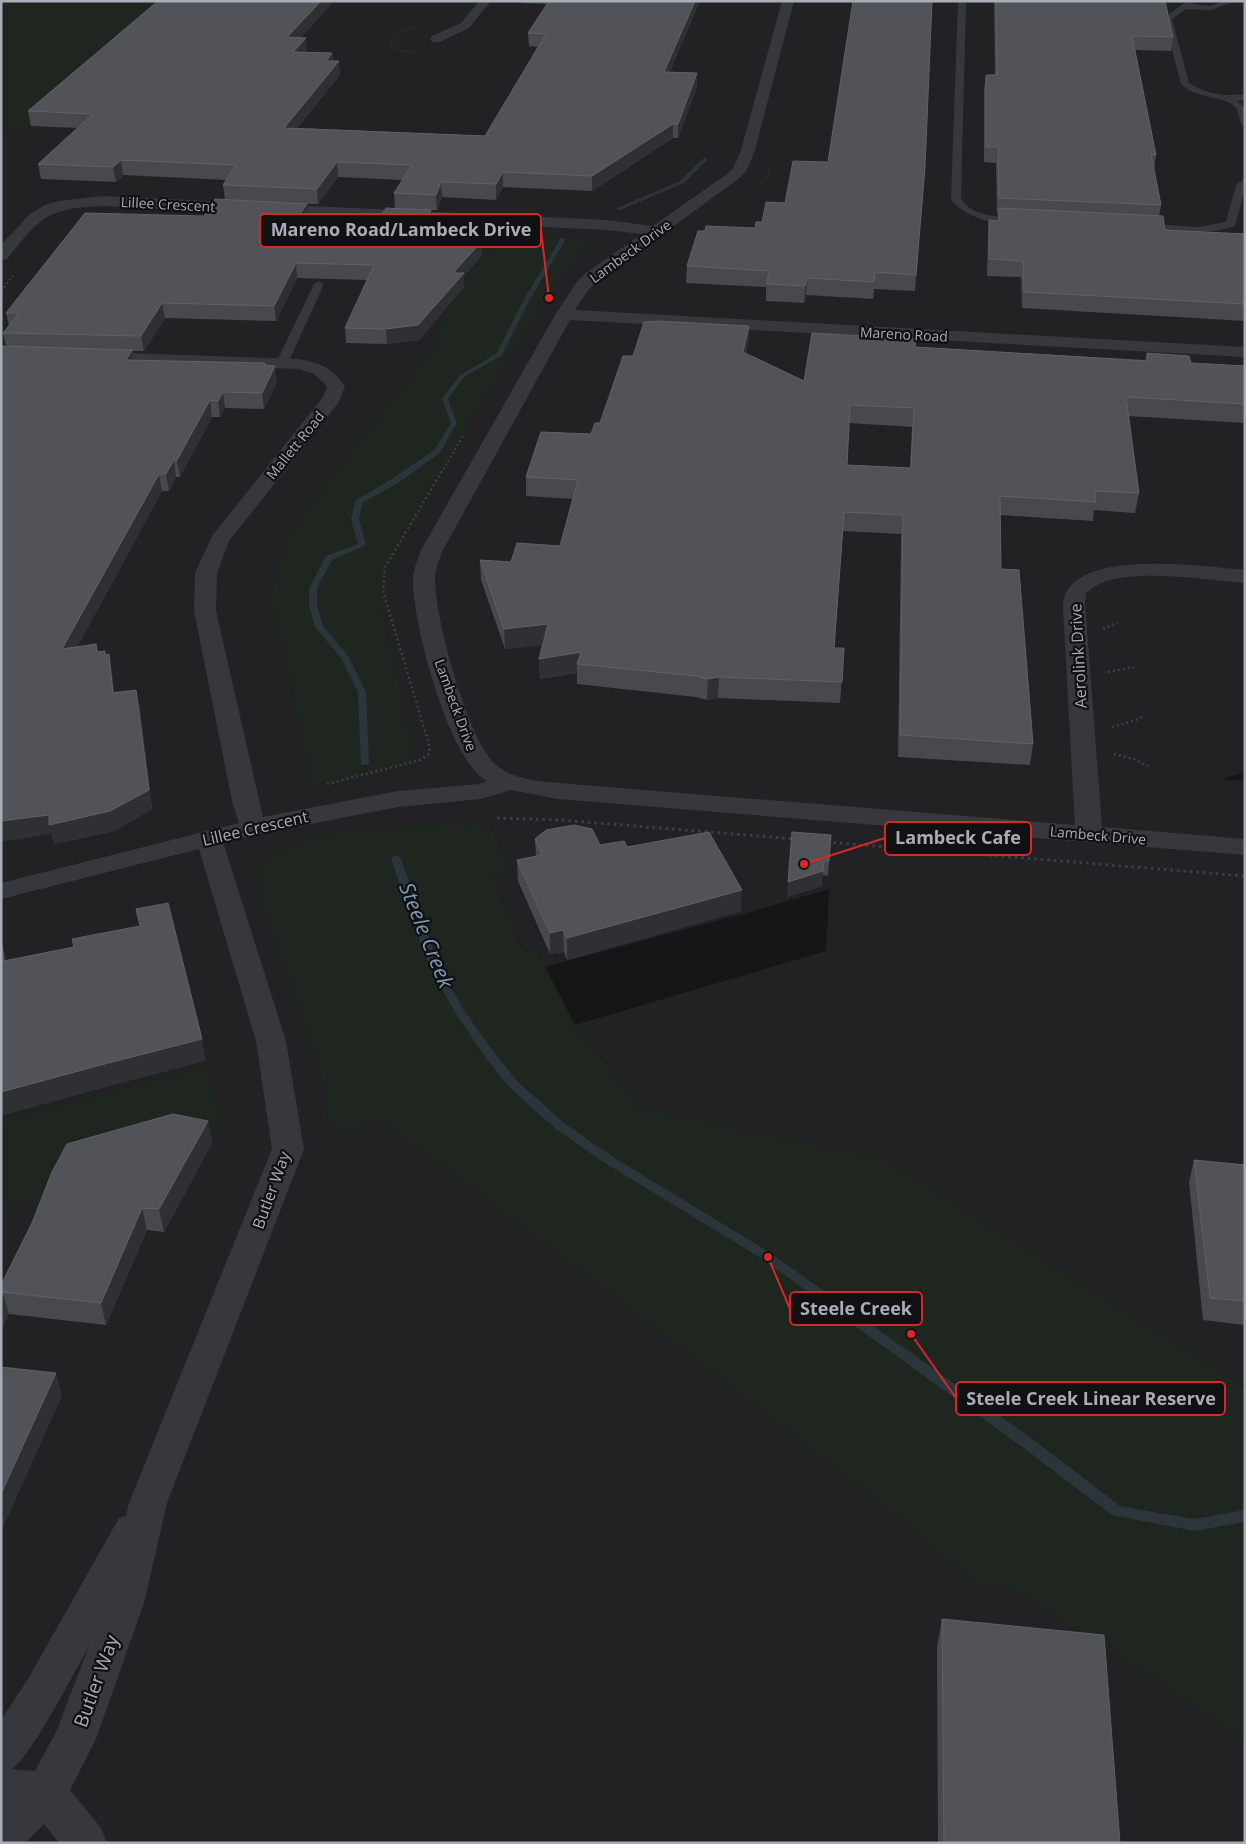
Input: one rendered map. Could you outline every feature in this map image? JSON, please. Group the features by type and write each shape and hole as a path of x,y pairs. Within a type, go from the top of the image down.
{"street":[{"path":"436,38 463,29 470,24 485,1"},
{"name":"Lambeck Drive","path":"788,1 748,150 740,170 722,186 655,231 592,277 579,291 432,550 424,579 424,601 429,627 469,745 476,760 486,770 499,778 533,788 558,791 1245,846"},
{"name":"Lillee Crescent","path":"1,256 33,218 41,213 67,204 103,201 606,225 655,231"},
{"name":"Mareno Road","path":"564,315 1245,352"},
{"name":"Mallett Road","path":"81,357 282,362 317,368 330,376 336,386 332,398 218,540 209,562 204,585 205,611 245,801 253,827"},
{"name":"Aerolink Drive","path":"1089,834 1074,608 1074,597 1078,590 1089,581 1121,572 1143,571 1245,576"},
{"name":"Lillee Crescent","path":"1,891 253,827 390,800 481,791 512,782"},
{"name":"Butler Way","path":"1,1836 46,1793 75,1738 124,1603 148,1503 288,1149 271,1041 209,838"},
{"name":"Butler Way","path":"1,1754 42,1692 148,1503"},
{"path":"1,1788 46,1793 86,1843"}],"lane":[{"path":"962,1 956,199 959,205 980,216 1027,221"},
{"path":"1192,1 1168,18 1185,84 1211,96 1245,97"},
{"path":"1183,6 1212,8 1230,1"},
{"path":"1228,98 1240,107 1245,124"},
{"path":"1127,226 1206,230 1231,224 1241,185 1245,180"},
{"path":"282,362 319,284"}],"path":[{"path":"320,786 403,766 420,760 428,754 430,748 383,591 383,575 385,567 468,427"},
{"path":"497,818 560,820 800,840"},
{"path":"820,841 1245,876"}],"shaded area":[{"path":"1,1 174,1 25,130 1,129"},
{"path":"174,1 1245,1 1245,772 1222,779 1245,781 1245,1387 885,1159 638,1107 575,1025 826,951 829,889 544,967 536,950 523,951 493,876 509,873 491,824 379,828 320,836 328,1126 349,1132 382,1121 592,1280 891,1512 976,1586 1018,1592 1245,1739 1245,1843 1,1843 1,129 25,130"},
{"path":"505,235 593,239 557,283 400,536 382,610 416,765 312,788 288,671 270,600 287,536 432,351 459,285"},
{"path":"491,824 510,873 493,876 523,951 536,949 575,1025 638,1107 885,1159 1245,1387 1245,1739 1018,1592 976,1586 891,1512 592,1280 382,1121 349,1132 328,1126 326,1090 260,895 258,875 280,850 306,840 331,834 385,827"},
{"path":"206,1066 221,1122 212,1143 177,1136 43,1196 38,1204 1,1203 1,1123"}],"building":[{"path":"158,1 321,1 287,37 306,38 293,52 332,53 326,61 339,61 284,128 485,136 546,34 528,33 549,1 695,1 664,72 697,73 678,124 673,124 592,176 503,172 496,184 441,182 436,195 394,193 412,165 337,162 317,189 223,185 236,165 121,160 113,167 38,164 93,114 28,111"},
{"path":"853,1 932,1 925,167 916,275 875,272 874,282 807,278 805,286 767,284 769,271 687,266 698,231 705,231 706,226 755,228 756,222 762,222 766,202 785,203 793,161 828,162"},
{"path":"996,1 1165,1 1173,37 1132,36 1156,155 1151,154 1161,205 999,198 998,147 986,147 986,75 997,75"},
{"path":"215,199 307,204 296,219 377,221 386,208 431,210 420,236 469,238 468,240 482,241 453,273 464,273 418,325 386,329 345,328 374,265 296,263 274,306 162,303 141,336 3,333 19,313 6,313 85,213 204,216"},
{"path":"999,208 1163,216 1165,230 1245,234 1245,304 1024,292 1023,261 989,259 989,220 999,221"},
{"path":"658,321 749,326 743,352 804,381 812,333 916,339 915,347 1148,361 1147,353 1189,356 1191,363 1245,366 1245,404 1126,397 1139,493 1095,491 1096,502 1000,496 1001,569 1019,570 1033,744 900,735 903,515 844,512 834,648 844,648 842,682 719,677 708,679 696,676 577,664 581,652 539,659 548,624 504,629 480,560 511,562 517,543 560,546 578,480 526,477 541,432 591,434 595,423 600,423 623,356 633,356 644,322","holes":["850,405 914,408 911,468 847,465"]},
{"path":"1,346 132,350 126,360 265,363 264,365 275,366 262,393 223,392 218,401 210,400 177,460 174,460 166,474 159,474 62,649 96,644 97,652 105,651 105,655 109,654 113,693 136,690 149,790 110,811 49,825 49,815 1,821"},
{"path":"574,825 592,829 600,845 624,841 627,847 709,832 742,890 567,938 563,930 550,933 517,860 542,855 535,839 546,830"},
{"path":"792,832 831,835 829,861 824,861 823,871 788,882"},
{"path":"168,903 202,1039 1,1092 1,939 4,961 74,947 72,939 140,926 136,909"},
{"path":"173,1114 208,1121 159,1209 142,1208 101,1303 2,1292 1,1294 1,1285 32,1223 52,1172 67,1144"},
{"path":"1194,1160 1245,1165 1245,1301 1210,1298"},
{"path":"1,1367 56,1373 1,1494"},
{"path":"942,1619 1104,1635 1120,1843 944,1843"}],"waterway":[{"name":"Steele Creek","path":"618,209 682,182 705,159"},
{"name":"Steele Creek","path":"364,763 362,692 345,657 319,627 313,605 313,588 329,558 362,545 355,519 359,502 395,481 437,451 454,423 445,399 462,376 500,354 526,301 563,239"},
{"name":"Steele Creek","path":"396,858 418,924 440,978 462,1015 489,1054 514,1085 560,1126 609,1160 768,1257 1030,1445 1117,1511 1194,1525 1245,1516"}],"place":[{"name":"Mareno Road/Lambeck Drive","path":"549,298"},
{"name":"Lambeck Cafe","path":"804,864"},
{"name":"Steele Creek","path":"768,1257"},
{"name":"Steele Creek Linear Reserve","path":"911,1334"}]}
